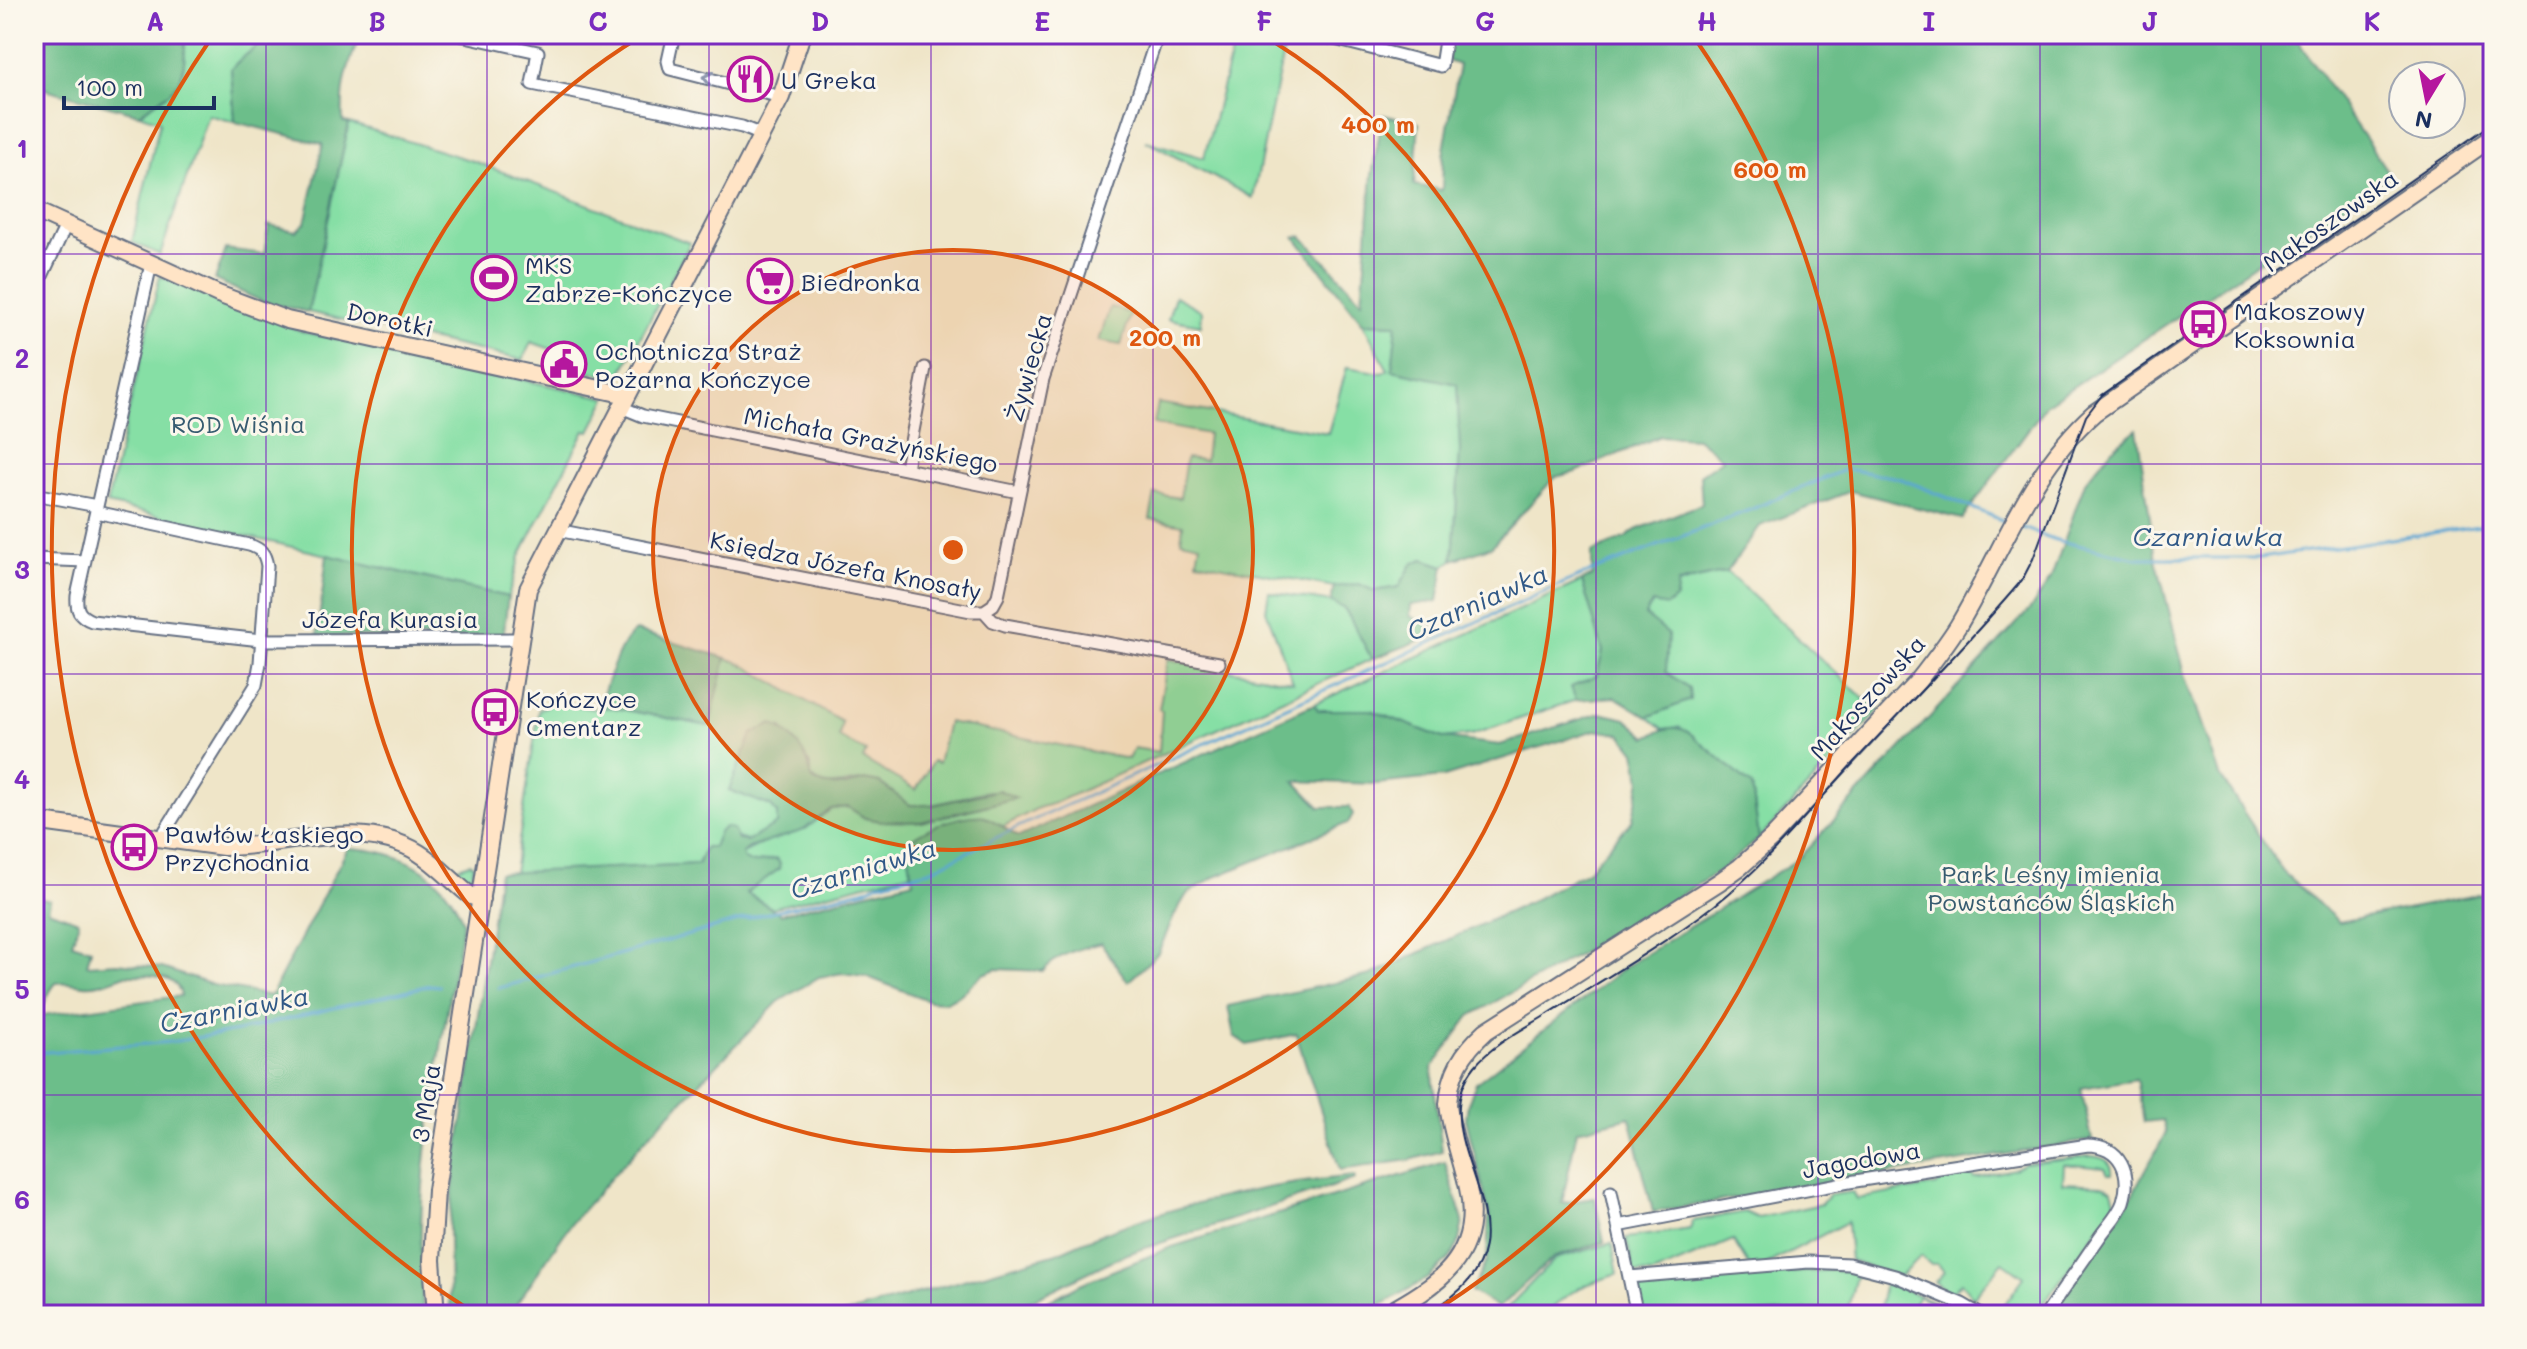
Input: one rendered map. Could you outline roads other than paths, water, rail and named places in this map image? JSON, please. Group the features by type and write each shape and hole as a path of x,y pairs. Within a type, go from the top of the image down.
{"main road":[{"name":"3 Maja","path":"436,1315 432,1260 434,1208 528,589 781,97 802,34"},
{"name":"Makoszowska","path":"1384,1315 1443,1279 1469,1234 1471,1204 1448,1104 1449,1087 1463,1054 1486,1031 1719,882 1757,853 1918,681 1958,626 2013,523 2059,448 2094,413 2493,137"},
{"name":"Dorotki","path":"34,210 251,308 307,326 624,401"},
{"path":"34,821 164,840 244,847 336,836 373,838 400,844 419,853 471,896 481,899"}],"street":[{"path":"456,34 538,52 532,84 742,127 762,135"},
{"path":"674,34 668,61 670,69 781,97"},
{"name":"Żywiecka","path":"984,611 993,605 998,596 1043,379 1158,34"},
{"path":"1317,34 1441,66 1446,34"},
{"path":"34,293 66,225"},
{"path":"34,559 85,561 151,264"},
{"path":"906,468 925,368"},
{"name":"Michała Grażyńskiego","path":"624,401 643,416 1019,492"},
{"path":"34,494 260,549 266,555 256,685 165,831 164,840"},
{"name":"Księdza Józefa Knosały","path":"557,530 971,611 984,611 993,621 1005,625 1219,663"},
{"name":"Józefa Kurasia","path":"85,561 77,605 83,617 92,621 261,640 519,639"},
{"name":"Jagodowa","path":"1618,1226 1849,1182 2099,1145 2112,1151 2124,1170 2122,1205 2046,1315"},
{"path":"1611,1192 1637,1315"},
{"path":"1629,1277 1809,1262 1849,1264 1895,1276 1981,1315"}],"waterway":[{"name":"Czarniawka","path":"499,988 929,871 1020,826 1573,579 1846,469 1899,478 2009,523"},
{"name":"Czarniawka","path":"2020,527 2059,541 2137,558 2261,558 2493,524"},
{"name":"Czarniawka","path":"34,1053 171,1042 238,1031 430,985 439,986"}],"tram line":[{"path":"1423,1315 1464,1286 1482,1256 1485,1225 1479,1192 1460,1128 1460,1096 1475,1066 1509,1037 1695,920 1734,889 1788,836 2022,580 2033,559 2086,416 2102,395 2493,123"}],"place":[{"name":"U Greka","path":"750,79"},
{"name":"MKS Zabrze-Kończyce","path":"494,278"},
{"name":"Biedronka","path":"770,281"},
{"name":"Makoszowy Koksownia","path":"2203,324"},
{"name":"Ochotnicza Straż Pożarna Kończyce","path":"564,364"},
{"name":"Kończyce Cmentarz","path":"495,712"},
{"name":"Pawłów Łaskiego Przychodnia","path":"134,847"}],"park label":[{"name":"ROD Wiśnia","path":"238,423"},
{"name":"Park Leśny imienia Powstańców Śląskich","path":"2051,887"}]}
